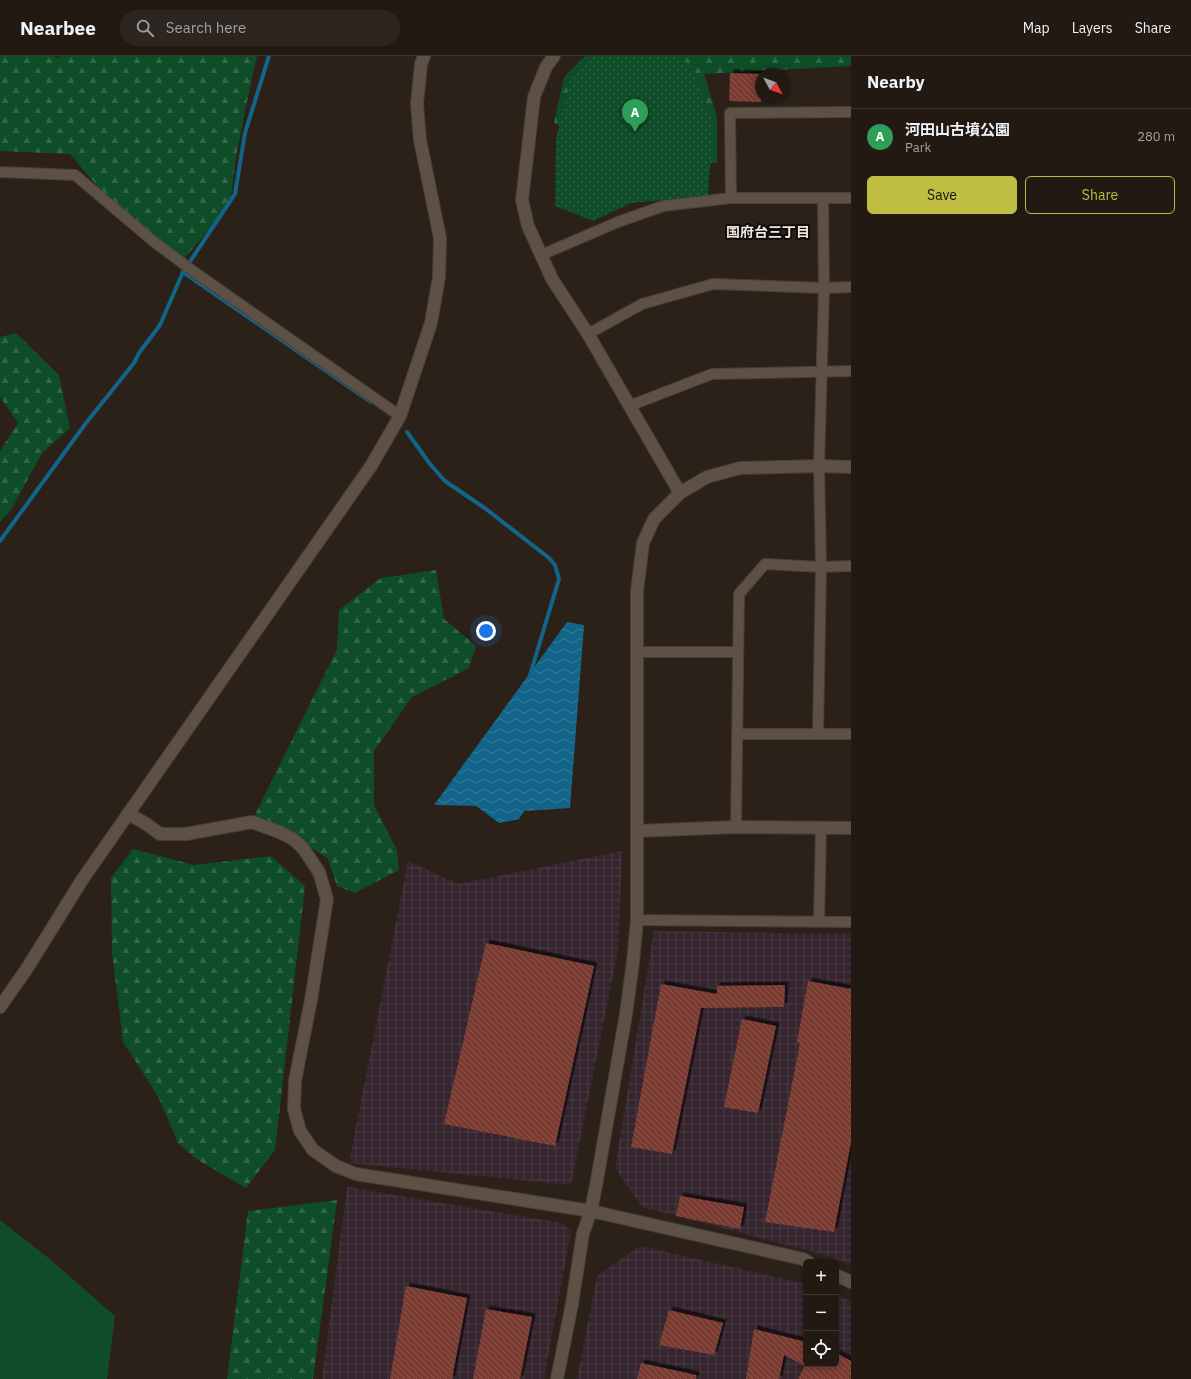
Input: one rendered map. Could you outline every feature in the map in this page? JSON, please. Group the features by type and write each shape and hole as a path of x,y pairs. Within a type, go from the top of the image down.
{"street":[{"path":"0,1007 26,970 82,880 371,466 400,416 431,323 439,276 440,238 420,140 417,104 421,64 424,56"},
{"path":"554,56 546,67 534,97 522,200 528,226 552,279 588,334 680,492"},
{"path":"732,198 730,112 851,112"},
{"path":"0,172 75,175 153,241 186,266 400,416"},
{"path":"541,255 618,222 662,206 732,198 851,198"},
{"path":"818,734 821,567 819,466 824,288 823,198"},
{"path":"588,334 642,304 713,284 851,288"},
{"path":"629,406 712,374 851,371"},
{"path":"557,1379 584,1233 591,1211 626,1014 633,962 637,920 637,591 643,543 654,519 680,492 707,477 740,468 819,466 851,467"},
{"path":"736,827 739,594 766,564 821,567 851,566"},
{"path":"637,652 738,652"},
{"path":"738,734 851,734"},
{"path":"128,814 145,823 160,834 186,834 252,822 293,839 303,848 319,872 327,899 311,1000 295,1081 294,1109 300,1131 313,1150 336,1166 356,1174 591,1211 662,1226 803,1260"},
{"path":"637,831 736,827 851,828"},
{"path":"819,922 821,828"},
{"path":"637,920 851,922"},
{"path":"839,1276 851,1282"}],"shaded area":[{"path":"622,851 618,951 571,1185 349,1163 408,861 458,884"},
{"path":"654,931 851,934 851,1265 839,1260 839,1259 825,1255 642,1207 615,1168"},
{"path":"347,1187 561,1223 571,1231 544,1379 322,1379"},
{"path":"640,1246 803,1283 803,1367 839,1367 839,1296 851,1302 851,1379 577,1379 597,1276"}],"green space":[{"path":"0,56 257,56 236,157 230,206 181,262 149,246 70,154 0,151"},
{"path":"585,56 851,56 851,66 791,69 791,68 755,68 755,71 704,74 717,116 717,163 649,160 577,136 554,123 564,77"},
{"path":"591,56 677,56 691,66 713,125 708,196 631,203 593,221 555,206 556,139 571,79"},
{"path":"16,333 59,375 70,428 42,453 11,510 0,522 0,451 18,423 0,397 0,337"},
{"path":"436,570 444,619 476,646 469,668 412,697 374,751 374,805 397,850 399,870 355,893 337,886 328,859 286,830 254,817 337,649 339,610 381,578"},
{"path":"133,849 194,865 271,856 305,886 275,1150 246,1188 196,1159 178,1143 159,1098 123,1042 112,952 111,878"},
{"path":"337,1200 313,1379 227,1379 248,1211"},
{"path":"0,1220 46,1256 115,1316 107,1379 0,1379"}],"water":[{"path":"567,622 584,625 570,808 524,811 519,819 499,823 476,806 434,805"}],"building":[{"path":"730,73 755,74 755,102 729,101"},
{"path":"486,943 594,966 555,1146 444,1124"},
{"path":"808,981 851,989 851,1142 834,1232 765,1222 800,1043 797,1042"},
{"path":"661,984 717,994 717,986 785,985 784,1007 701,1008 672,1154 631,1147"},
{"path":"742,1019 776,1026 758,1113 724,1107"},
{"path":"680,1196 744,1207 740,1229 676,1216"},
{"path":"406,1286 467,1298 452,1379 390,1379"},
{"path":"486,1309 532,1317 520,1379 473,1379"},
{"path":"669,1310 723,1323 714,1355 659,1345"},
{"path":"754,1329 803,1341 803,1365 784,1355 779,1379 746,1379"},
{"path":"839,1355 851,1361 851,1379 798,1379 804,1367 839,1367"},
{"path":"641,1363 696,1375 696,1379 637,1379"}],"waterway":[{"path":"0,541 86,423 134,363 139,353 160,325 183,272 235,194 245,133 269,56"},
{"path":"183,272 371,402"},
{"path":"407,432 430,464 445,481 486,509 549,558 555,565 559,579 530,675"}],"place":[{"name":"河田山古墳公園","path":"635,132"}],"district":[{"name":"国府台三丁目","path":"768,232"}]}
